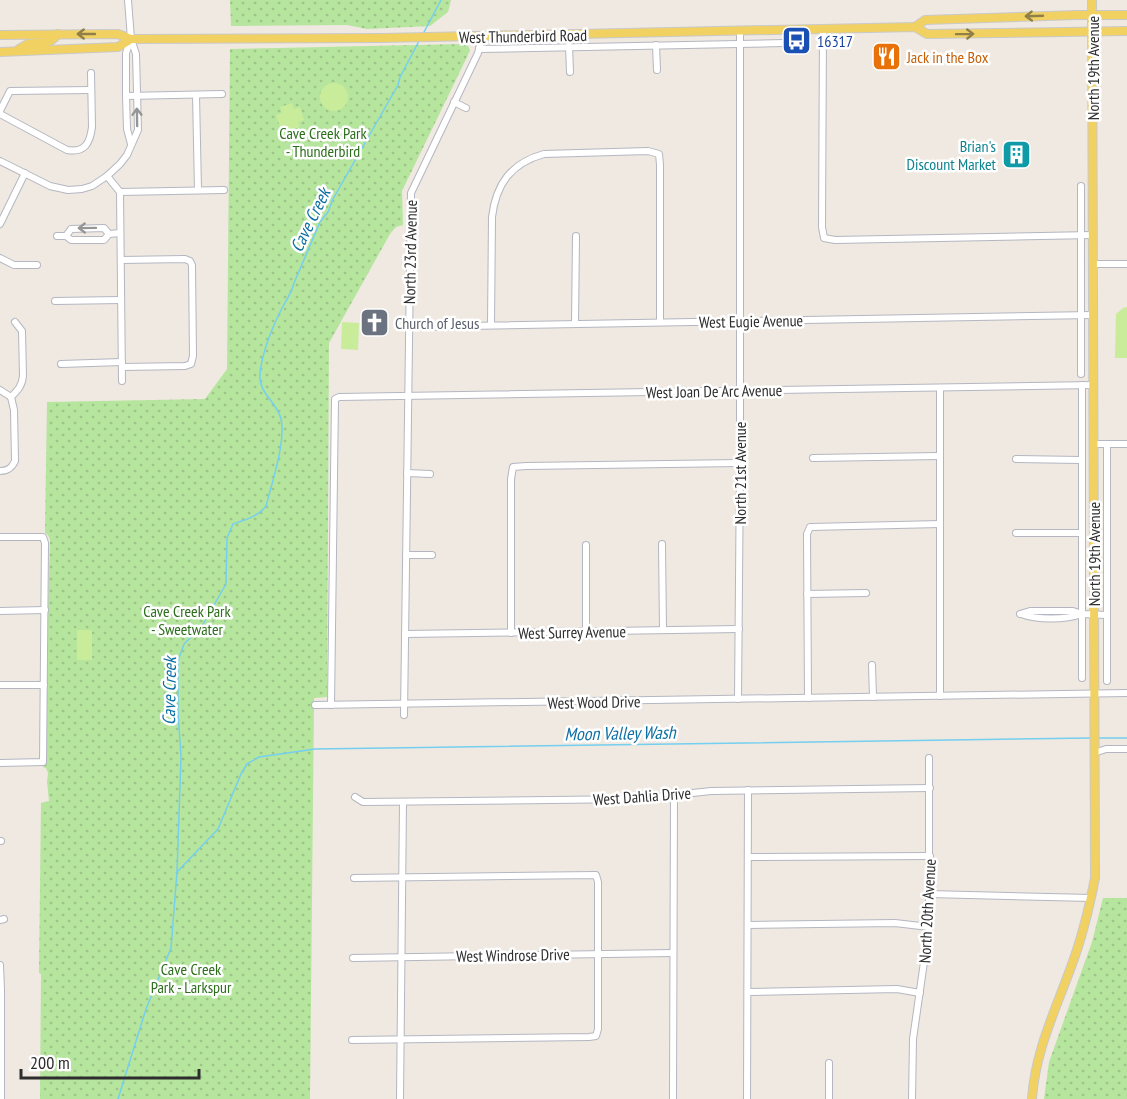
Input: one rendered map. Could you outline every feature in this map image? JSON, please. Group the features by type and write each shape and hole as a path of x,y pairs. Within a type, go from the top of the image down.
{"main road":[{"name":"North 19th Avenue","path":"1032,1099 1040,1051 1084,929 1095,878 1092,0"},
{"name":"West Thunderbird Road","path":"915,27 925,20 1127,15"},
{"name":"West Thunderbird Road","path":"0,35 118,34 131,39 404,38 915,27 927,34 1127,31"},
{"path":"15,51 28,44 44,44 58,34"},
{"name":"West Thunderbird Road","path":"0,52 118,47 131,39"}],"street":[{"path":"0,160 50,186 68,190 92,186 120,164 127,155 138,130 136,54 131,39 128,0"},
{"path":"823,29 822,227 824,238 835,240 1092,235"},
{"name":"North 21st Avenue","path":"738,699 740,31"},
{"name":"North 23rd Avenue","path":"404,715 411,193 479,49 480,37"},
{"path":"131,39 126,52 126,96 131,145"},
{"name":"West Thunderbird Road","path":"479,49 784,43"},
{"path":"656,45 657,70"},
{"name":"West Thunderbird Road","path":"569,46 570,72"},
{"path":"91,73 92,127 91,135 87,145 81,149 67,150 0,113 10,91 91,90"},
{"path":"126,96 222,94"},
{"path":"196,95 198,190"},
{"path":"454,102 466,108"},
{"path":"491,325 493,206 499,187 511,171 532,158 554,153 648,151 659,154 660,165 660,322"},
{"path":"0,224 25,173"},
{"path":"107,176 120,192 122,381"},
{"path":"1081,186 1081,374"},
{"path":"120,192 224,190"},
{"path":"0,207 7,211"},
{"path":"66,236 71,228 104,228 109,234"},
{"path":"57,236 66,236 71,240 104,240 109,234 120,233"},
{"path":"575,324 576,236"},
{"path":"0,258 14,265 37,265"},
{"path":"61,363 185,366 191,364 193,356 192,266 190,261 185,259 121,260"},
{"path":"1092,264 1127,264"},
{"path":"55,301 121,300"},
{"name":"West Eugie Avenue","path":"409,327 1093,315"},
{"path":"11,397 23,382 22,331 15,322"},
{"name":"North 19th Avenue","path":"1082,385 1082,678"},
{"name":"West Joan De Arc Avenue","path":"331,705 335,399 339,397 1094,385"},
{"path":"940,388 940,696"},
{"path":"0,390 11,397 15,410 16,455 13,466 8,470 0,471"},
{"path":"1094,444 1127,444"},
{"name":"North 19th Avenue","path":"1107,444 1107,681"},
{"path":"813,458 940,456"},
{"path":"1016,459 1081,460"},
{"path":"511,633 511,479 513,467 740,463"},
{"path":"406,473 430,474"},
{"path":"808,698 807,534 810,527 940,524"},
{"path":"1016,533 1081,533"},
{"path":"0,537 43,537 45,543 43,762 0,763"},
{"path":"662,544 663,630"},
{"path":"586,545 586,632"},
{"path":"406,555 432,555"},
{"path":"807,594 866,593"},
{"path":"0,611 45,610"},
{"path":"1082,614 1073,611 1030,611 1020,614 1031,617 1107,615"},
{"name":"West Surrey Avenue","path":"405,634 739,629"},
{"path":"872,665 873,697"},
{"path":"0,685 44,685"},
{"name":"West Wood Drive","path":"315,705 1127,693"},
{"path":"1094,753 1106,749 1127,751"},
{"name":"North 20th Avenue","path":"912,1099 913,1039 929,927 929,758"},
{"name":"West Dahlia Drive","path":"355,797 363,802 638,799 703,791 930,788"},
{"path":"747,1099 748,790"},
{"path":"672,1099 674,795"},
{"path":"400,1099 404,802"},
{"path":"749,858 930,856"},
{"path":"352,1040 596,1036 598,1029 598,882 596,875 354,878"},
{"path":"929,894 1091,898"},
{"path":"748,925 895,923 929,927"},
{"name":"West Windrose Drive","path":"353,958 673,953"},
{"path":"0,965 1,1099"},
{"path":"748,992 897,989 920,993"},
{"path":"829,1063 829,1099"}],"green space":[{"path":"230,0 451,0 448,12 430,26 367,29 347,25 231,26"},
{"path":"467,44 470,50 402,191 403,225 396,227 390,234 329,343 327,697 314,698 310,1099 40,1099 41,803 49,801 48,773 43,767 50,540 45,533 47,402 205,399 227,369 230,49"},
{"path":"334,83 344,87 348,97 344,107 334,111 324,107 320,97 324,87"},
{"path":"292,103 294,109 300,107 304,120 298,122 300,127 287,131 286,125 280,127 276,115 282,113 280,107"},
{"path":"1127,307 1127,358 1115,358 1116,314"},
{"path":"342,322 359,323 358,350 341,349"},
{"path":"77,630 92,630 92,660 77,660"},
{"path":"1103,898 1127,898 1127,1099 1044,1099 1049,1062 1092,942"}],"waterway":[{"name":"Cave Creek","path":"423,34 441,0"},
{"name":"Cave Creek","path":"118,1099 146,1009 171,948 177,872 181,756 178,661 184,644 202,626 226,584 227,538 233,524 256,515 266,506 280,450 281,419 260,381 265,348 320,222 328,212 333,199 398,85 419,41"},
{"name":"Moon Valley Wash","path":"177,872 218,829 241,774 247,764 259,757 315,749 1090,738"},
{"name":"Moon Valley Wash","path":"1098,738 1127,738"}],"place":[{"name":"16317","path":"796,41"},
{"name":"Jack in the Box","path":"886,57"},
{"name":"Brian's Discount Market","path":"1017,155"},
{"name":"Church of Jesus","path":"374,323"}],"park label":[{"name":"Cave Creek Park - Thunderbird","path":"323,142"},
{"name":"Cave Creek Park - Sweetwater","path":"187,620"},
{"name":"Cave Creek Park - Larkspur","path":"191,978"}]}
